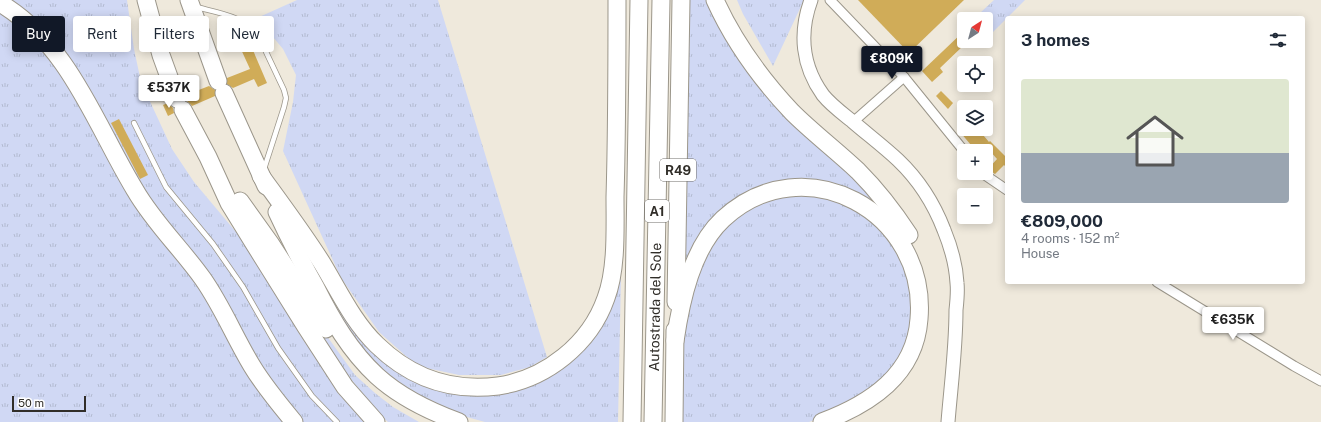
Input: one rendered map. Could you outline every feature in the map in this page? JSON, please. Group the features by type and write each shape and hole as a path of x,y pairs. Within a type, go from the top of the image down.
{"highway":[{"path":"146,0 161,55 173,89 230,203 306,327 346,388 376,422"},
{"path":"261,176 308,241 349,310 375,343 401,365 414,373 427,378 455,386 474,388 502,385 528,378 553,365 575,347 593,325 606,297 610,281 614,248 617,148 617,0"},
{"name":"Autostrada del Sole","path":"632,422 639,0"},
{"name":"Autostrada del Sole","path":"653,422 661,0"},
{"name":"R49","path":"674,422 681,0"},
{"path":"715,0 735,38 762,78 792,112 846,160 871,185 903,226 924,263 929,281 931,318 929,331 921,356 914,370 896,391 869,410 847,422"},
{"path":"0,3 13,11 54,50 85,99 134,190 146,209 204,280 252,366 272,396 294,422"},
{"path":"190,3 221,87 298,255 332,320 355,352 377,376 402,395 428,410 459,422"},
{"path":"208,157 270,243 349,362 379,392 410,412 429,422"},
{"path":"675,341 679,315 692,270 707,240 723,219 745,202 774,191 789,188 819,188 848,196 875,214 887,225 905,249 916,274 919,290 919,326 910,355 900,371 889,384 864,402 846,412 822,422"}],"street":[{"path":"810,0 804,21 803,39 808,69 813,80 823,95 834,107 854,122 910,172 931,201 952,252 957,283 956,330 948,422"},
{"path":"830,0 904,77 958,144"},
{"path":"854,122 904,77"},
{"path":"992,180 1005,189"},
{"path":"1160,284 1321,381"}],"lane":[{"path":"190,3 238,19 254,30 259,37 284,90 286,98 284,107 261,176"},
{"path":"134,123 166,187 213,244 243,287 278,348 312,396 337,422"}],"green space":[{"path":"4,0 127,0 129,16 73,16 73,52 131,52 131,28 141,82 172,149 194,182 258,258 300,335 324,369 370,422 302,422 281,398 164,224 102,118 47,52 65,52 65,16 17,16"},
{"path":"297,0 438,0 547,357 530,367 501,375 459,375 417,366 379,332 341,278 283,151 293,102 296,75 283,49 274,38 274,16 261,16"},
{"path":"687,0 711,0 716,11 895,221 869,202 754,192 681,273"},
{"path":"737,0 804,0 773,66 743,14"},
{"path":"994,0 1025,0 1009,16 1005,16 1005,20 993,32 993,12 981,12"},
{"path":"0,9 12,19 12,52 49,52 287,422 0,422"},
{"path":"822,192 873,216 909,266 912,334 888,379 809,422 678,422 680,356 688,296 717,233 759,200"},
{"path":"621,275 618,422 485,422 456,414 426,401 400,384 357,344 339,317 323,280 358,328 449,390 548,373 618,277"},
{"path":"285,278 355,375 393,407 419,422 388,422 380,415 350,378"}],"building":[{"path":"858,0 964,0 909,53"},
{"path":"957,38 957,48 961,48 940,68 943,72 932,82 922,71"},
{"path":"242,52 254,52 267,83 258,87 254,79 233,88 227,84 227,78 250,69"},
{"path":"209,86 215,90 215,96 192,106 187,101 186,95"},
{"path":"941,91 953,103 948,109 936,96"},
{"path":"168,103 173,108 174,113 168,116 163,105"},
{"path":"119,119 148,175 140,179 111,123"},
{"path":"963,136 984,136 993,144 970,144"},
{"path":"993,144 1005,156 1005,166 1004,165 995,174 993,173 993,163 997,159 993,154"}]}
